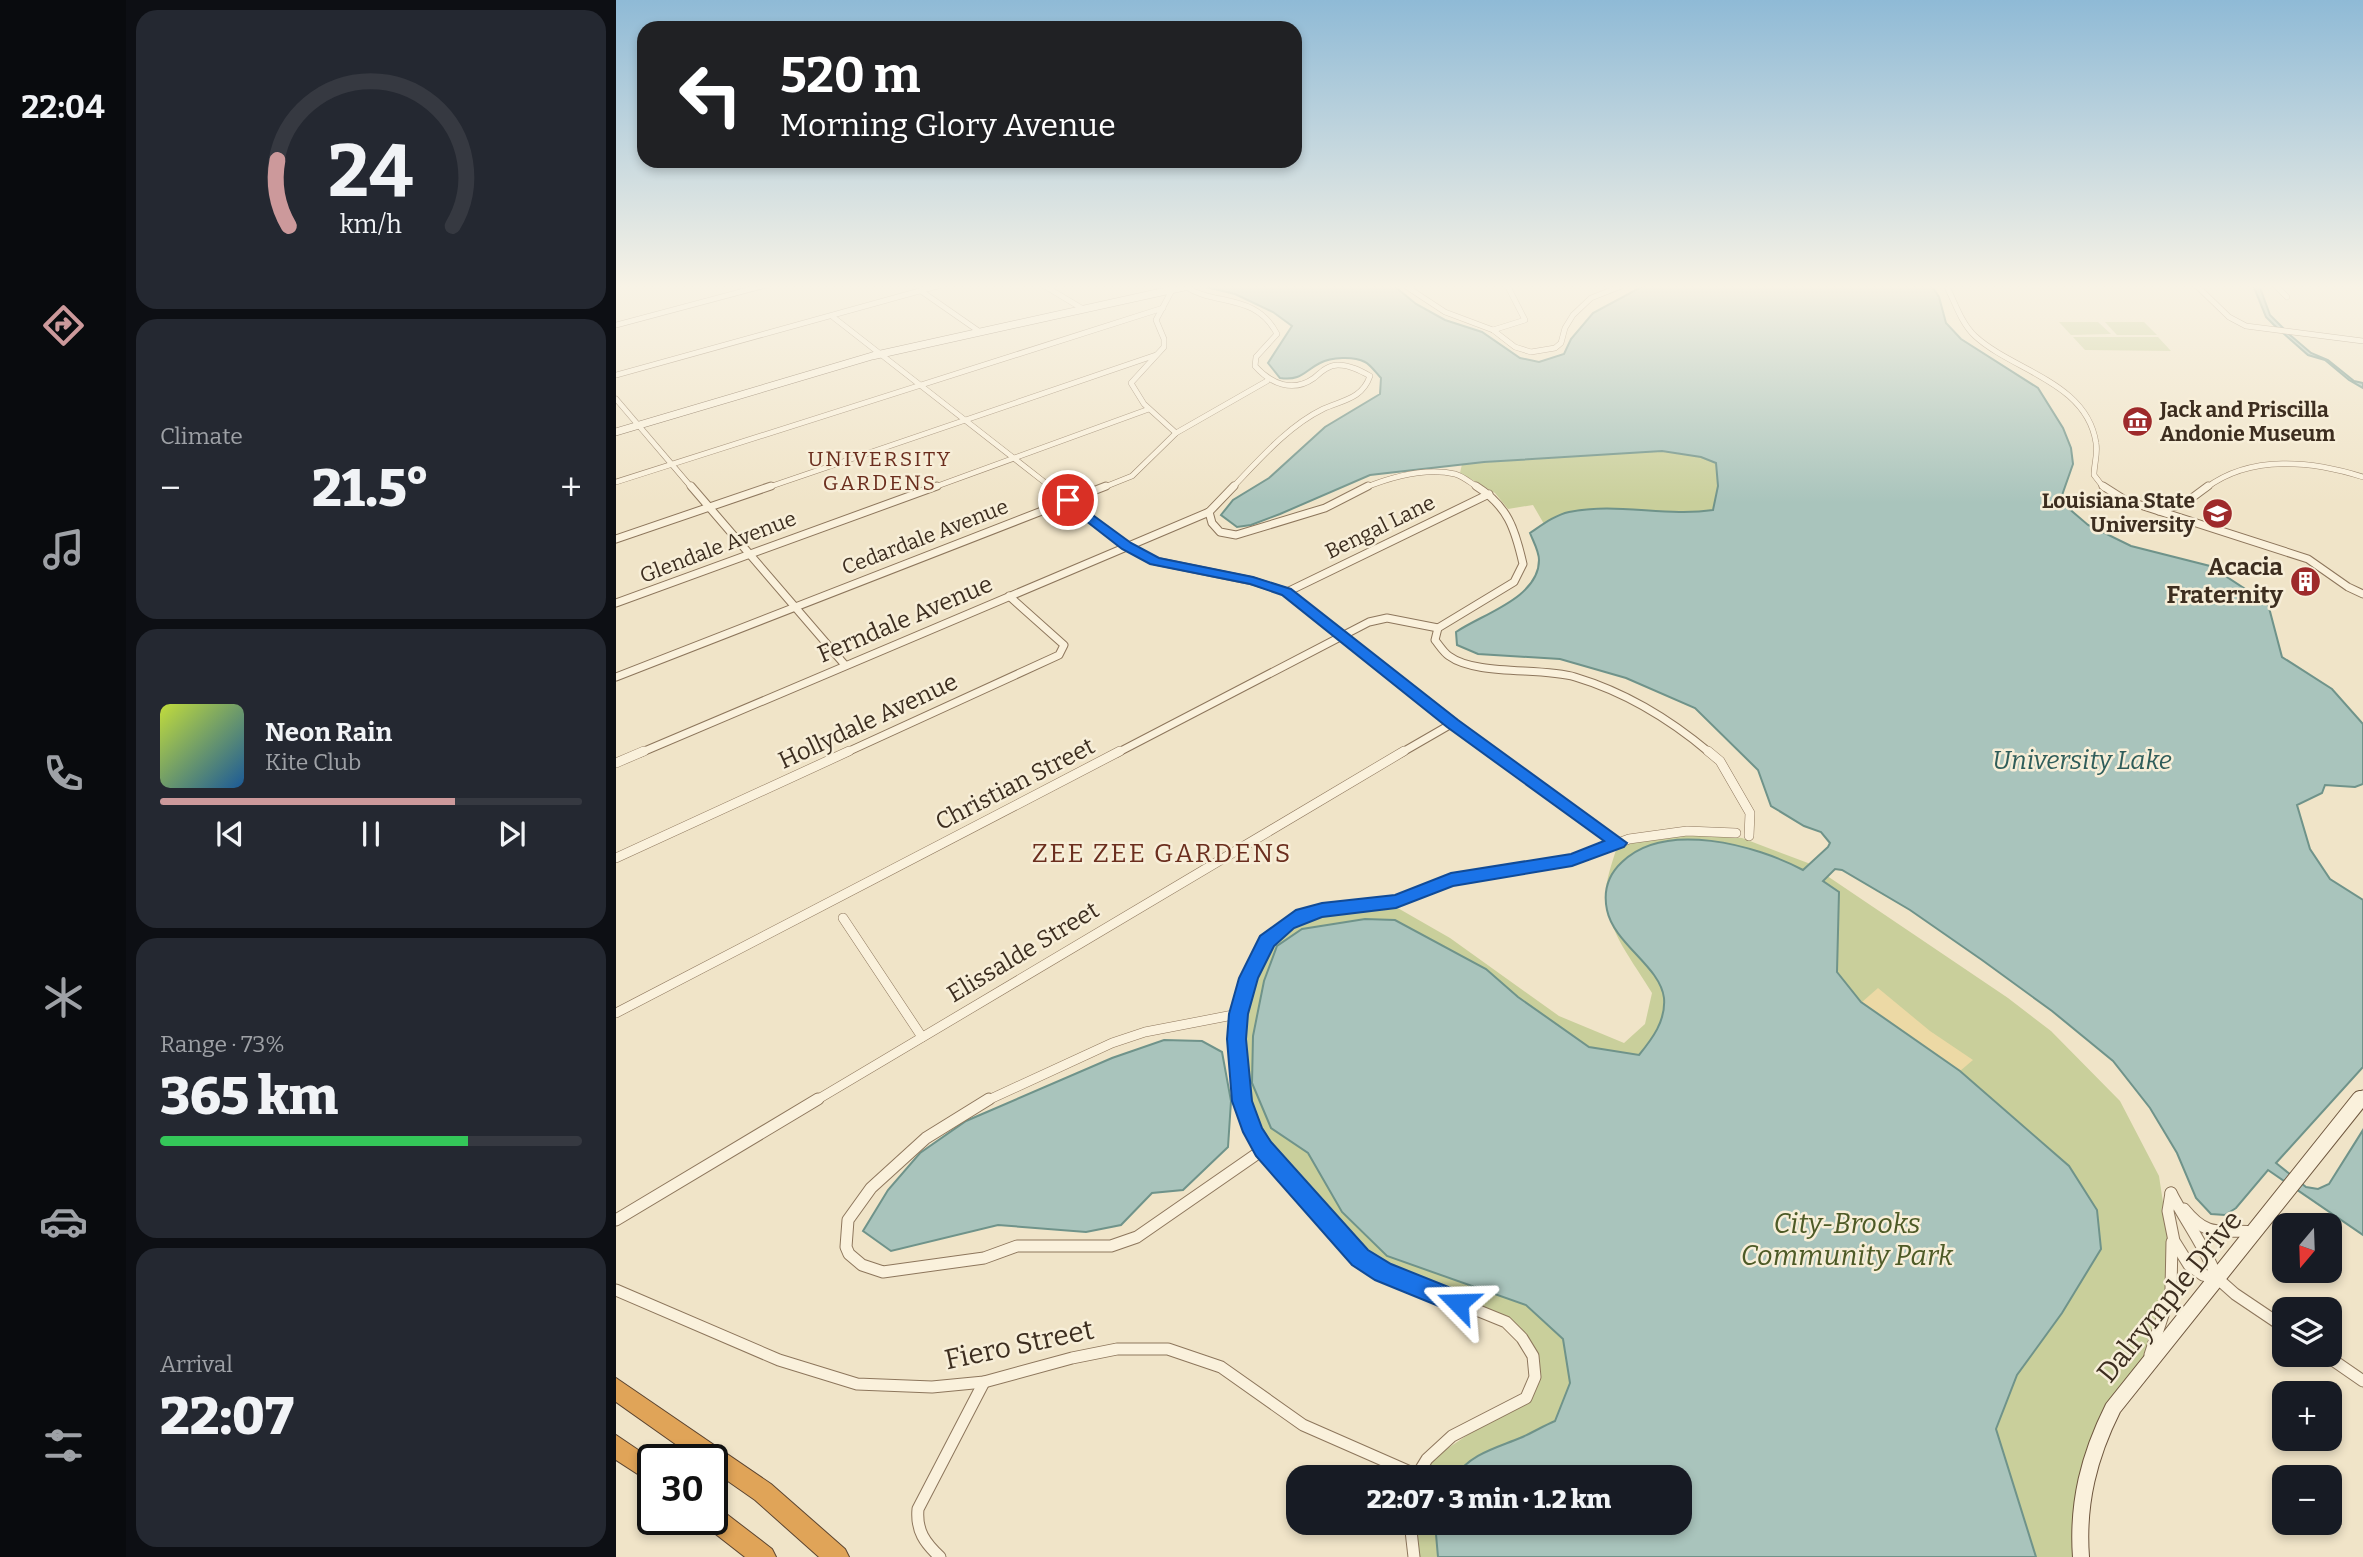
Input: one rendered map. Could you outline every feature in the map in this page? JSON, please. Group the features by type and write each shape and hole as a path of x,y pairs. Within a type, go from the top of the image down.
{"highway":[{"path":"616,1389 763,1492 837,1557"},
{"path":"616,1446 637,1461"},
{"path":"728,1529 764,1557"}],"street":[{"path":"616,375 681,358"},
{"path":"616,432 868,358"},
{"path":"885,358 1126,546 1155,561 1253,581 1287,592 1453,723 1618,843"},
{"path":"616,482 1006,358"},
{"path":"616,539 1148,358"},
{"path":"1154,358 1131,383 1149,409 1176,433"},
{"path":"1256,358 1255,366 1267,381 1278,384 1303,384 1328,367 1340,365 1356,368 1370,376 1362,393 1319,411 1282,436 1209,512 1212,523 1220,532 1236,535 1325,509 1361,489 1391,477 1456,474 1489,494 1513,523 1523,564 1514,582 1438,628 1435,640 1448,656 1465,664 1573,676 1608,689 1674,723 1720,761 1749,813 1749,836"},
{"path":"2008,358 2050,379 2074,400 2095,440 2097,452 2094,475 2102,487 2125,500 2308,559 2330,572 2349,589 2363,594"},
{"name":"Cedardale Avenue","path":"616,677 1132,476 1176,433 1267,381"},
{"path":"616,399 797,606 845,665"},
{"name":"Glendale Avenue","path":"616,603 1149,409"},
{"path":"2159,511 2184,504 2214,482 2258,466 2314,464 2332,466 2363,477"},
{"name":"Bengal Lane","path":"1287,592 1489,494"},
{"name":"Ferndale Avenue","path":"616,763 1209,512"},
{"name":"Hollydale Avenue","path":"616,858 1059,655 1064,645 1009,596"},
{"name":"Christian Street","path":"616,1013 1369,622 1387,618 1438,628"},
{"name":"Elissalde Street","path":"616,1220 1237,848 1453,723"},
{"path":"1424,1465 1436,1447 1449,1436 1527,1398 1536,1374 1529,1347 1522,1336 1506,1322 1383,1272 1360,1258 1264,1149 1246,1117 1237,1055 1238,1014 1262,947 1281,928 1302,915 1322,910 1396,901 1451,880 1572,860 1618,843 1680,831 1736,833"},
{"path":"843,918 922,1037"},
{"path":"1238,1014 1145,1032 1112,1043 977,1105 926,1138 871,1188 848,1220 846,1247 849,1254 862,1265 883,1272 984,1258 1017,1246 1111,1246 1137,1237 1264,1149"},
{"name":"Dalrymple Drive","path":"2081,1557 2080,1514 2092,1451 2113,1408 2149,1359 2363,1096"},
{"path":"2217,1278 2213,1263 2171,1193 2168,1211 2172,1232 2178,1249 2189,1265 2203,1275 2217,1278 2272,1318"},
{"path":"2177,1202 2196,1221 2219,1233 2230,1233 2237,1229 2255,1232"},
{"path":"2149,1359 2171,1290 2172,1232"},
{"name":"Fiero Street","path":"616,1290 821,1375 857,1384 932,1387 984,1382 1072,1357 1117,1349 1168,1349 1221,1367 1296,1421 1393,1465"},
{"path":"2342,1366 2363,1381"},
{"path":"940,1557 917,1531 918,1509 984,1382"},
{"path":"1411,1535 1414,1557"}],"green space":[{"path":"1662,451 1701,457 1716,463 1718,486 1713,510 1691,513 1566,513 1544,524 1533,505 1508,509 1495,493 1460,473 1462,464"},
{"name":"City-Brooks Community Park","path":"1672,832 1742,838 1808,863 2008,998 2051,1031 2120,1101 2159,1176 2173,1269 2149,1359 2098,1439 2084,1557 1419,1557 1413,1535 1692,1535 1692,1465 1423,1465 1531,1392 1536,1365 1506,1322 1373,1265 1259,1141 1237,1039 1257,958 1274,933 1302,915 1389,903 1450,938 1559,1016 1624,1043 1645,1024 1652,993 1629,957 1610,918 1606,890 1618,843"}],"sand":[{"path":"1878,988 1930,1031 1973,1060 1960,1071 1862,1002"}],"water":[{"name":"University Lake","path":"1271,358 1520,358 1539,362 1553,358 1990,358 2038,388 2063,428 2071,448 2073,464 2060,501 2088,525 2131,546 2210,566 2268,604 2282,657 2332,689 2363,724 2363,784 2355,787 2325,785 2322,793 2297,805 2310,849 2330,879 2363,900 2363,1067 2276,1163 2306,1187 2318,1189 2329,1184 2363,1130 2363,1235 2342,1221 2342,1213 2331,1213 2268,1170 2236,1208 2225,1215 2211,1214 2196,1198 2177,1153 2150,1108 2113,1061 2052,1011 1910,910 1842,870 1835,869 1823,881 1839,892 1837,972 1861,1002 1960,1071 2069,1166 2097,1210 2101,1249 2062,1313 2017,1375 1996,1429 2036,1557 1438,1557 1436,1535 1692,1535 1692,1465 1466,1465 1476,1457 1555,1421 1570,1383 1563,1339 1526,1305 1387,1256 1342,1212 1308,1153 1271,1128 1252,1083 1253,1036 1264,981 1277,946 1302,929 1365,919 1395,920 1486,969 1518,997 1589,1047 1639,1055 1660,1022 1664,998 1661,986 1611,922 1606,890 1617,867 1640,849 1662,842 1686,839 1736,845 1761,852 1803,870 1830,843 1821,832 1804,826 1771,806 1758,770 1695,708 1626,678 1560,659 1478,654 1457,645 1456,632 1507,604 1530,585 1539,560 1530,533 1559,515 1587,509 1677,512 1713,510 1718,486 1716,463 1701,457 1662,451 1484,462 1370,475 1280,514 1251,525 1237,527 1221,515 1233,500 1269,478 1325,427 1380,394 1381,378 1365,362 1355,359 1330,359 1298,377 1280,378 1268,363"},
{"path":"2317,358 2328,360 2354,381 2363,383 2363,388 2349,380 2325,360"},
{"path":"1164,1040 1202,1041 1222,1052 1231,1101 1228,1147 1183,1190 1152,1193 1121,1225 1086,1232 998,1225 891,1251 863,1231 888,1190 920,1153 966,1121 1112,1058"}],"place":[{"name":"Jack and Priscilla Andonie Museum","path":"2137,422"},
{"name":"Louisiana State University","path":"2218,513"},
{"name":"Acacia Fraternity","path":"2306,581"}],"district":[{"name":"UNIVERSITY GARDENS","path":"880,471"},
{"name":"ZEE ZEE GARDENS","path":"1162,853"}],"route":[{"path":"1068,500 1126,546 1155,561 1253,581 1287,592 1453,723 1618,843 1572,860 1451,880 1396,901 1302,915 1267,941 1249,978 1238,1014 1237,1039 1242,1101 1253,1132 1264,1149 1360,1258 1383,1272 1458,1303"}]}
